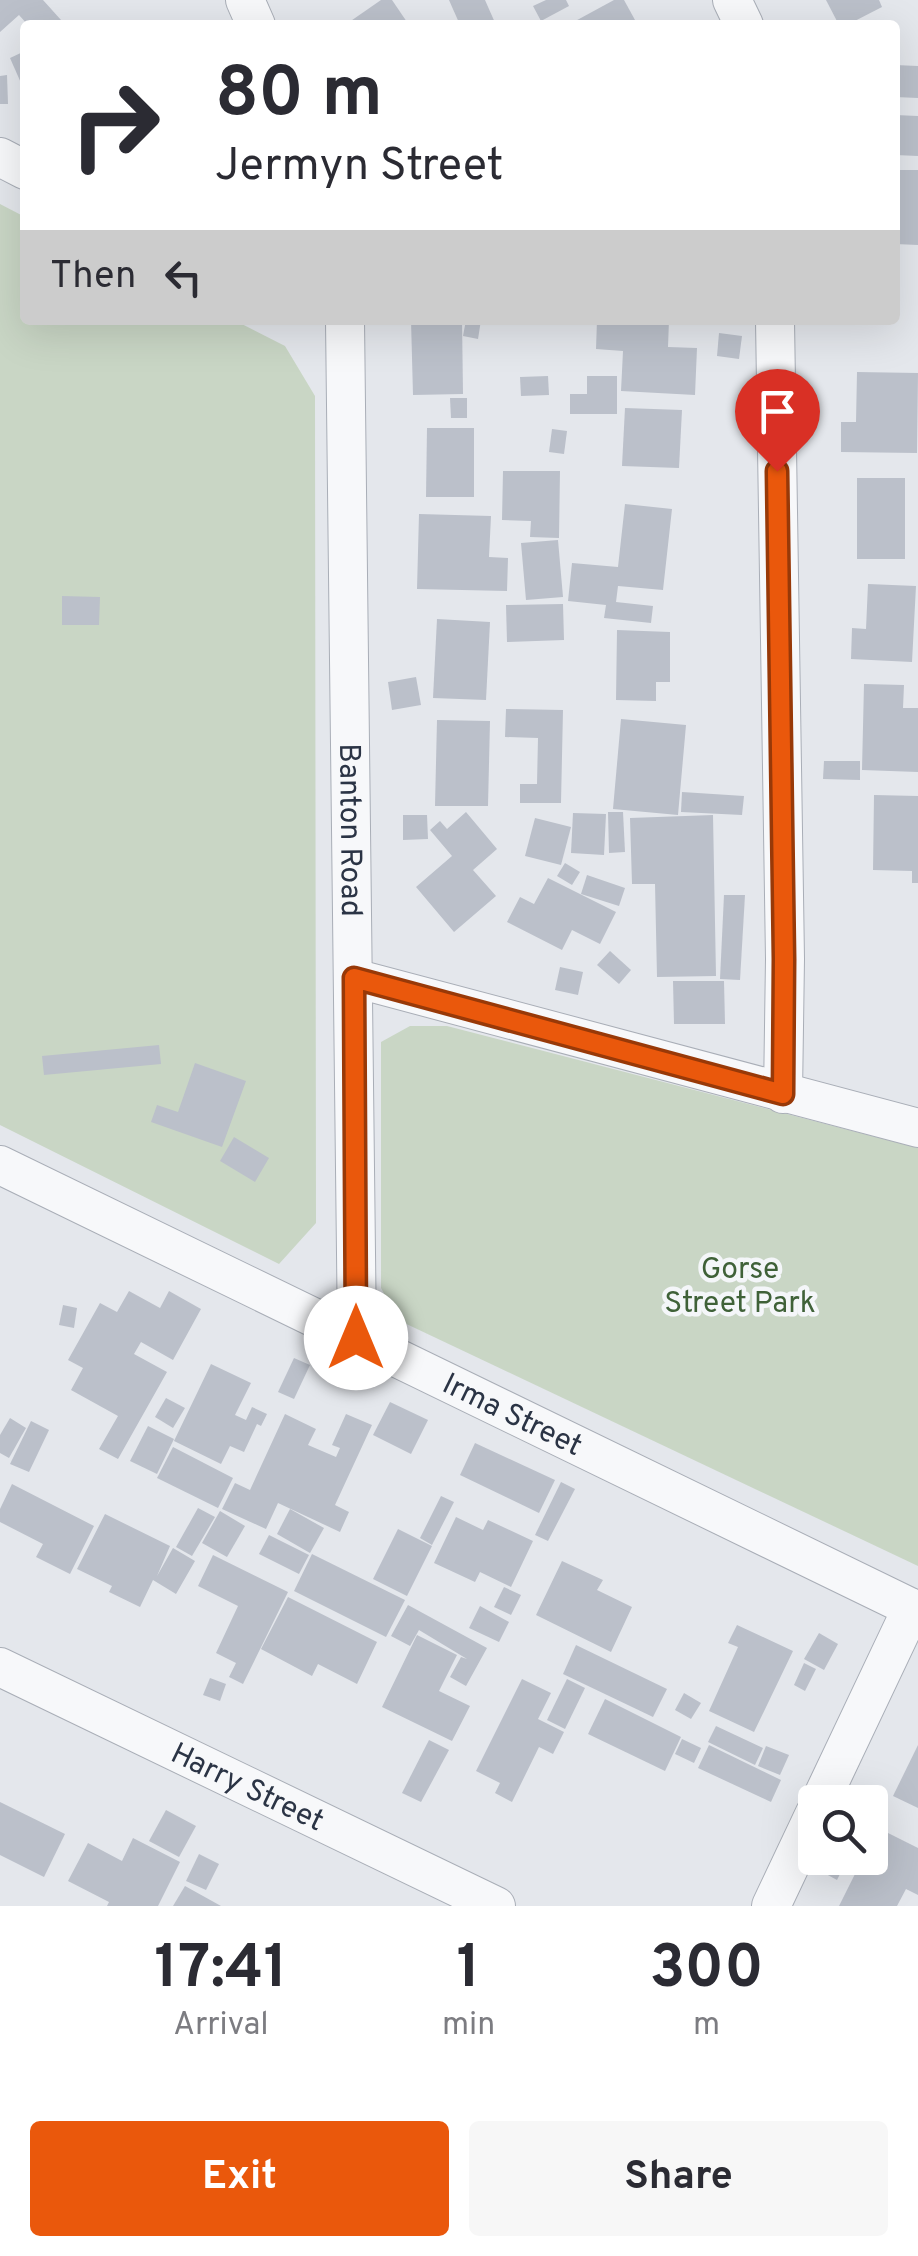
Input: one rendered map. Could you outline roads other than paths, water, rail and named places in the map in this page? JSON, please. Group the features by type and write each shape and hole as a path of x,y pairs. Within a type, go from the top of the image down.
{"street":[{"name":"Banton Road","path":"339,325 354,978 356,1338"},
{"path":"775,325 783,1094"},
{"path":"354,978 918,1128"},
{"name":"Irma Street","path":"0,1165 915,1609"},
{"path":"828,1785 915,1609"},
{"name":"Harry Street","path":"0,1667 496,1906"},
{"path":"771,1906 798,1849"}],"park label":[{"name":"Gorse Street Park","path":"740,1285"}]}
